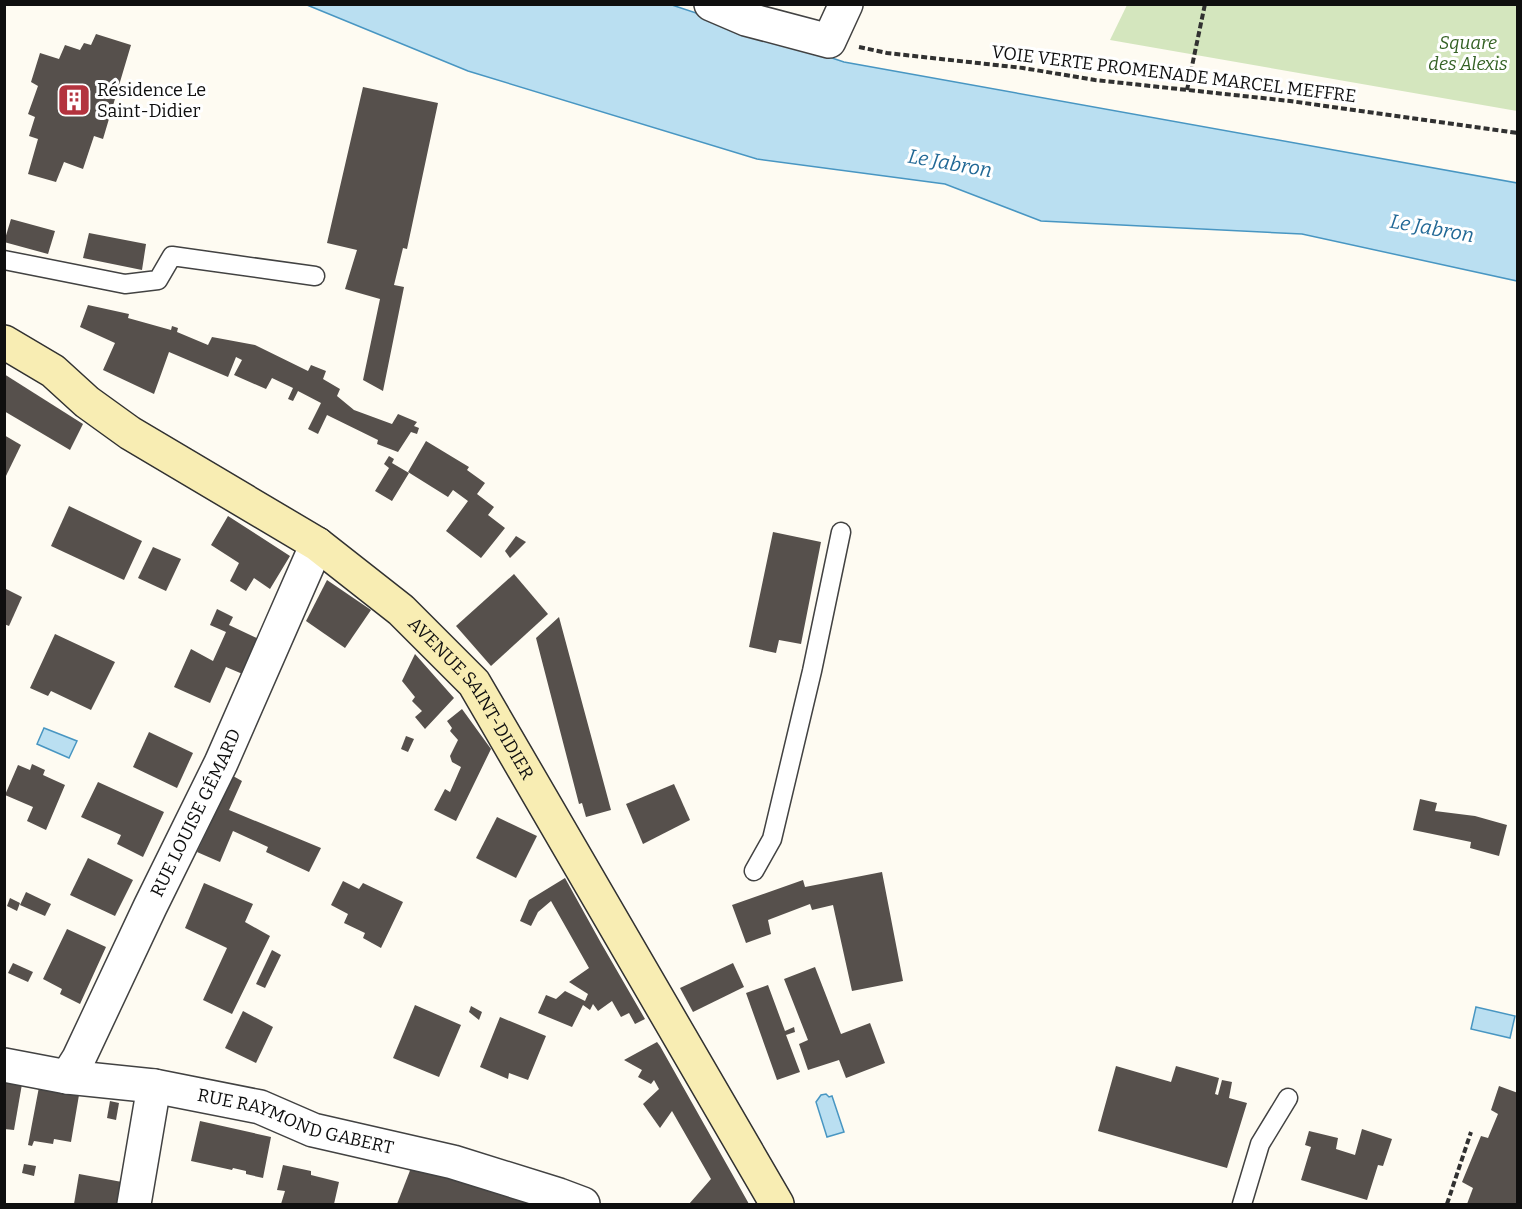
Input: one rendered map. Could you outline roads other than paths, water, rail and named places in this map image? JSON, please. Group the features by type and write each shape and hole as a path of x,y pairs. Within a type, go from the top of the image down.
{"street":[{"path":"711,4 746,19 829,40 846,4"},
{"name":"AVENUE SAINT-DIDIER","path":"4,342 53,371 87,402 130,433 317,544 401,610 474,683 777,1204"},
{"name":"RUE LOUISE GÉMARD","path":"67,1077 79,1058 221,763 317,544"},
{"name":"RUE RAYMOND GABERT","path":"4,1065 67,1077 154,1086 260,1107 314,1130 453,1162 565,1201"},
{"path":"134,1204 154,1086"}],"lane":[{"path":"4,261 125,284 158,280 172,256 315,276"},
{"path":"754,871 772,839 812,671 841,532"},
{"path":"1242,1204 1260,1144 1288,1098"}],"water":[{"name":"Le Jabron","path":"307,5 672,5 844,62 1517,183 1517,281 1302,234 1041,221 945,184 757,159 468,71"},
{"path":"44,728 77,741 69,758 37,744"},
{"path":"1476,1007 1515,1016 1510,1038 1471,1029"},
{"path":"826,1094 829,1097 832,1096 844,1132 827,1137 816,1102 821,1095"}],"place":[{"name":"Résidence Le Saint-Didier","path":"74,100"}],"park label":[{"name":"Square des Alexis","path":"1468,53"}]}
